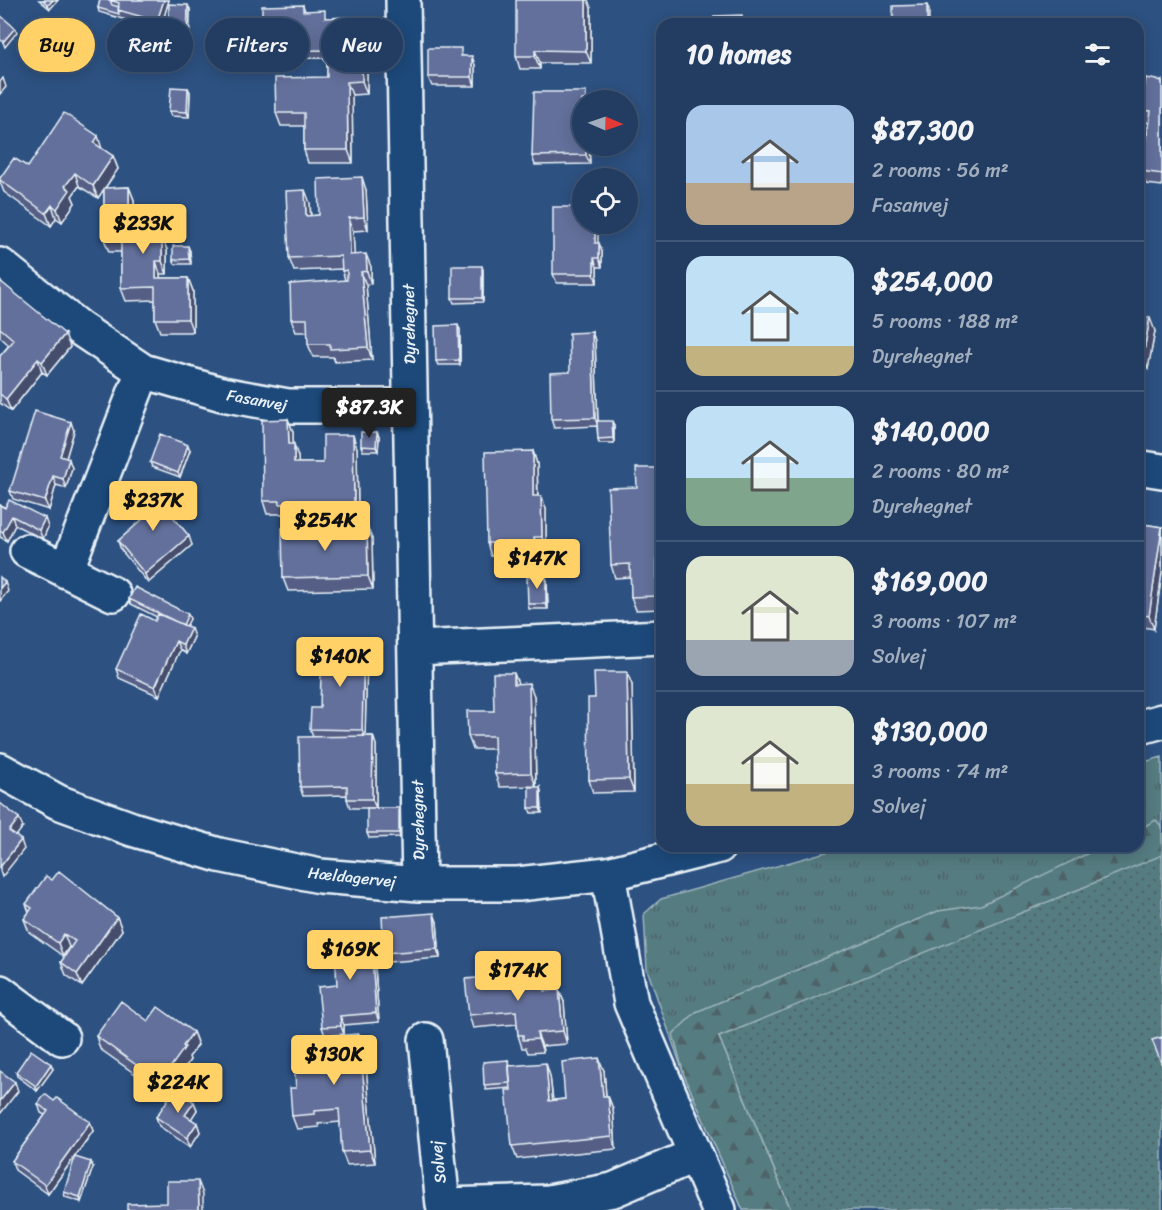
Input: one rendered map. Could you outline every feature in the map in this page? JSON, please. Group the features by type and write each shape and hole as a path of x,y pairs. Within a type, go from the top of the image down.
{"street":[{"name":"Dyrehegnet","path":"403,0 419,884"},
{"name":"Fasanvej","path":"0,265 79,328 143,371 222,394 288,406 410,406"},
{"path":"66,571 143,371"},
{"path":"27,551 113,594"},
{"path":"415,648 656,637"},
{"path":"1144,726 1162,721"},
{"name":"Hældagervej","path":"0,770 58,802 132,829 219,855 320,876 419,884 518,884 608,874 695,852"},
{"path":"608,874 631,1003 718,1210"},
{"path":"0,992 62,1038"},
{"name":"Solvej","path":"426,1040 443,1205 549,1202 613,1190 695,1155"}],"green space":[{"path":"1162,757 1162,855 719,1037 791,1210 743,1210 684,1075 647,969 644,914 661,899 826,852 1144,852 1144,762"},
{"path":"1156,820 1162,827 1162,885 719,1037 791,1210 743,1210 684,1075 673,1034 696,1012 938,911 981,905 1091,852 1144,852 1144,826"},
{"path":"1162,855 1162,1210 791,1210 719,1037"}],"building":[{"path":"43,0 53,0 48,5"},
{"path":"100,0 110,0 112,5 119,7 119,14 98,8"},
{"path":"110,0 164,0 158,18 146,18 118,10 119,3"},
{"path":"516,0 586,0 586,51 535,50 535,56 516,56"},
{"path":"169,4 188,5 188,18 169,18"},
{"path":"303,5 303,11 325,10 325,18 321,18 321,50 309,50 309,18 262,18 262,6"},
{"path":"927,5 927,18 893,18 893,6"},
{"path":"0,15 15,28 3,42 0,39"},
{"path":"742,15 742,18 714,18 714,16"},
{"path":"428,48 461,48 461,56 472,56 472,77 428,77"},
{"path":"327,72 362,72 362,81 347,82 348,150 304,150 304,113 276,113 275,78 327,77"},
{"path":"1146,78 1162,81 1162,174 1144,171 1144,153 1151,111 1144,110"},
{"path":"171,87 188,88 187,112 169,111"},
{"path":"534,92 572,92 572,155 532,156"},
{"path":"64,113 98,136 94,143 113,156 93,186 75,173 65,186 70,190 57,209 52,205 46,213 0,178 14,158 28,167"},
{"path":"362,177 364,217 349,218 350,255 366,254 367,271 361,272 368,347 330,349 330,344 308,344 307,319 291,319 290,284 347,280 347,270 342,271 341,256 289,258 286,191 305,190 306,216 319,215 318,179"},
{"path":"129,187 129,213 156,213 156,237 162,237 162,261 156,261 156,278 188,278 188,319 155,319 155,287 121,288 121,239 104,239 104,188"},
{"path":"553,207 572,207 572,234 595,234 595,243 599,243 599,258 594,258 594,274 553,274"},
{"path":"173,246 188,246 189,259 173,260"},
{"path":"452,266 482,266 482,298 452,298"},
{"path":"0,281 65,334 42,362 38,359 6,399 0,394 0,356 14,340 0,328"},
{"path":"1144,317 1150,318 1144,351"},
{"path":"458,325 459,360 436,361 435,326"},
{"path":"592,332 595,418 551,419 550,373 570,372 569,333"},
{"path":"35,411 71,422 60,456 69,459 63,479 53,476 45,501 10,491"},
{"path":"288,419 289,444 294,444 294,463 323,463 323,435 353,435 354,503 279,504 280,501 263,501 262,420"},
{"path":"597,421 612,421 613,438 598,439"},
{"path":"361,432 377,432 376,447 361,446"},
{"path":"160,434 188,445 178,473 150,462"},
{"path":"533,451 533,496 541,496 542,537 534,537 534,543 487,543 485,452"},
{"path":"636,468 656,468 656,596 631,597 630,564 611,565 608,488 637,487"},
{"path":"152,486 169,506 166,508 189,536 145,574 118,541 144,518 132,503"},
{"path":"9,500 45,518 39,530 12,516 3,532 0,530 0,505 5,508"},
{"path":"1144,524 1162,527 1149,616 1144,615"},
{"path":"367,526 368,576 283,578 282,528"},
{"path":"0,577 5,582 0,588"},
{"path":"527,577 546,577 546,604 528,604"},
{"path":"135,587 188,614 183,625 129,599"},
{"path":"141,614 155,621 158,614 191,628 183,645 176,641 155,687 116,669"},
{"path":"322,642 364,643 362,730 310,729 311,708 320,708"},
{"path":"594,672 627,672 629,779 589,780 588,698 595,698"},
{"path":"493,673 514,673 514,684 529,683 531,773 495,774 494,736 468,736 467,711 494,711"},
{"path":"373,736 372,799 347,799 347,786 300,787 299,737"},
{"path":"529,787 540,787 540,808 529,808"},
{"path":"0,803 19,818 9,831 21,840 0,867"},
{"path":"367,808 399,808 399,833 367,833"},
{"path":"59,871 117,917 77,974 61,962 75,941 64,934 58,943 24,919 32,908 26,904 46,876 52,880"},
{"path":"434,913 437,949 384,953 382,917"},
{"path":"370,932 376,1013 340,1016 341,1026 322,1027 318,987 337,985 334,935"},
{"path":"544,972 545,991 559,990 563,1031 537,1033 538,1039 523,1040 523,1035 518,1035 516,1011 469,1015 465,979"},
{"path":"121,1001 148,1021 158,1007 193,1032 160,1082 96,1036"},
{"path":"359,1034 370,1150 342,1152 339,1109 292,1116 290,1088 296,1088 294,1063 306,1062 304,1038"},
{"path":"1162,1037 1162,1065 1152,1040"},
{"path":"31,1050 51,1064 36,1086 16,1072"},
{"path":"599,1058 603,1096 608,1096 612,1136 512,1146 506,1090 511,1090 509,1066 546,1063 549,1101 565,1099 562,1062"},
{"path":"508,1060 510,1083 484,1085 483,1062"},
{"path":"0,1071 15,1082 0,1101"},
{"path":"175,1089 194,1102 185,1115 197,1123 187,1138 156,1117"},
{"path":"45,1094 54,1101 57,1098 90,1122 45,1185 12,1161 48,1111 38,1104"},
{"path":"75,1157 91,1162 80,1197 64,1192"},
{"path":"167,1181 198,1181 199,1210 127,1210 127,1204 167,1203"}]}
